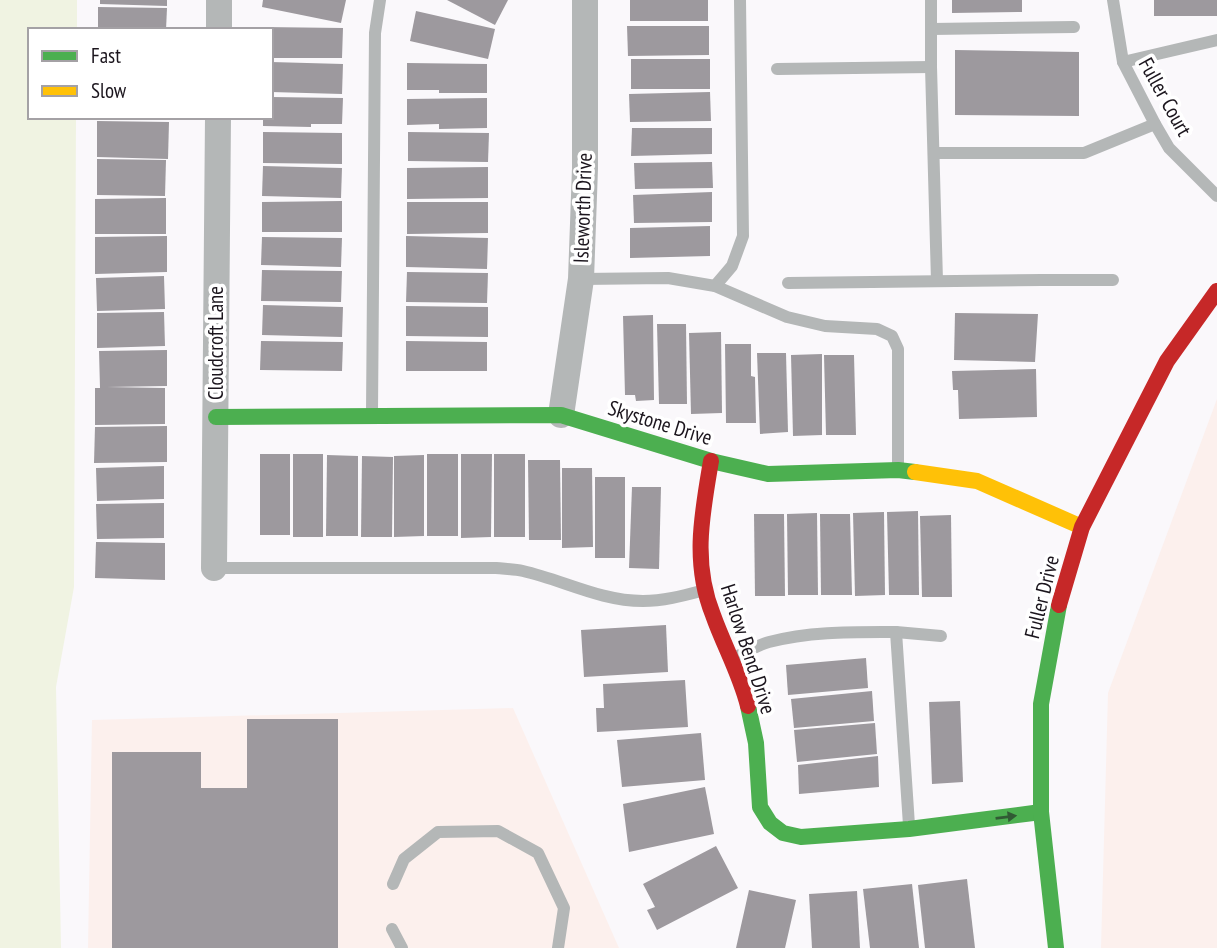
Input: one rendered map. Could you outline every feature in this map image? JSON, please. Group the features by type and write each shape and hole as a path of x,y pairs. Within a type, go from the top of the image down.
{"street":[{"path":"219,0 219,28"},
{"name":"Isleworth Drive","path":"561,415 581,279 585,168 584,0"},
{"name":"Cloudcroft Lane","path":"214,568 218,119"},
{"name":"Fuller Drive","path":"1056,948 1041,812 1041,704 1058,607 1082,527 1167,361 1217,292"},
{"name":"Skystone Drive","path":"216,416 561,415 710,461 768,474 898,470 977,481 1082,527"},
{"name":"Harlow Bend Drive","path":"710,461 701,519 700,553 705,590 747,702 756,743 760,807 770,823 783,833 801,837 909,829 1041,812"}],"lane":[{"path":"372,416 375,33 380,0"},
{"path":"715,286 732,266 743,236 740,0"},
{"path":"931,0 937,281"},
{"name":"Fuller Court","path":"1114,0 1123,62 1155,124 1169,148 1217,196"},
{"path":"932,29 1074,27"},
{"path":"1123,62 1217,40"},
{"path":"777,69 931,67"},
{"path":"934,153 1084,153 1155,124"},
{"path":"581,279 668,278 715,286 787,317 825,326 877,329 892,336 898,349 898,470"},
{"path":"788,283 1113,281"},
{"path":"214,568 496,568 523,571 587,592 642,601 705,590"},
{"path":"896,632 909,829"},
{"path":"732,659 767,642 800,637 896,632 941,636"},
{"path":"393,884 404,859 438,832 498,831 538,853 564,908 558,948"},
{"path":"392,929 402,948"}],"shaded area":[{"path":"1217,399 1217,948 1101,948 1108,693"},
{"path":"513,708 619,948 88,948 92,720"}],"green space":[{"path":"0,0 77,0 77,28 28,28 28,119 76,119 74,587 56,687 61,948 0,948"}],"building":[{"path":"100,0 167,0 167,6 100,4"},
{"path":"263,0 346,0 341,23 262,7"},
{"path":"447,0 508,0 495,25"},
{"path":"630,0 708,0 708,21 630,21"},
{"path":"952,0 1022,0 1022,12 952,13"},
{"path":"1154,0 1217,0 1217,16 1154,16"},
{"path":"98,7 167,8 166,28 98,28"},
{"path":"416,11 495,29 488,59 410,41"},
{"path":"627,26 709,26 709,55 628,56"},
{"path":"263,27 343,28 342,58 273,58 273,28"},
{"path":"955,50 1079,52 1079,116 955,115"},
{"path":"631,59 710,59 710,89 631,89"},
{"path":"273,62 343,64 342,94 273,92"},
{"path":"407,63 487,64 487,93 407,90"},
{"path":"710,92 711,121 630,122 629,94"},
{"path":"273,97 343,98 342,124 311,124 311,127 263,126 263,119 273,119"},
{"path":"487,98 487,128 439,129 439,124 407,125 407,99"},
{"path":"97,121 169,122 168,159 97,157"},
{"path":"632,128 712,128 712,154 631,156"},
{"path":"263,132 342,133 342,164 263,163"},
{"path":"408,132 489,133 488,162 408,161"},
{"path":"97,159 166,160 165,196 97,195"},
{"path":"712,162 713,188 635,189 634,163"},
{"path":"263,166 342,168 341,198 262,196"},
{"path":"488,167 488,198 407,199 407,168"},
{"path":"712,192 712,222 634,223 633,195"},
{"path":"166,198 166,234 95,234 95,199"},
{"path":"342,201 342,232 262,232 262,202"},
{"path":"407,202 488,202 488,233 407,234"},
{"path":"710,226 710,256 630,258 630,228"},
{"path":"167,236 167,272 95,274 95,237"},
{"path":"406,236 488,238 487,269 406,267"},
{"path":"262,237 342,238 341,267 261,265"},
{"path":"262,270 342,271 341,302 261,301"},
{"path":"407,272 488,273 487,303 406,302"},
{"path":"164,276 165,309 97,311 96,278"},
{"path":"263,305 343,307 342,337 262,335"},
{"path":"406,306 488,307 488,337 406,336"},
{"path":"164,312 165,346 97,348 97,313"},
{"path":"955,313 1038,314 1035,362 954,360"},
{"path":"653,315 654,400 636,401 635,395 625,395 623,316"},
{"path":"657,324 686,324 687,404 659,404"},
{"path":"721,332 722,413 691,414 689,333"},
{"path":"261,341 343,342 342,371 260,370"},
{"path":"406,341 487,342 487,371 406,371"},
{"path":"725,344 751,344 756,423 726,423"},
{"path":"167,350 167,386 107,387 165,388 165,424 95,425 95,388 100,388 99,351"},
{"path":"757,353 786,353 788,432 760,434"},
{"path":"822,354 822,435 793,436 791,355"},
{"path":"824,355 854,355 856,435 826,435"},
{"path":"1036,369 1037,417 959,419 958,390 953,390 952,371"},
{"path":"167,426 167,462 94,463 95,427"},
{"path":"260,454 290,454 290,535 260,535"},
{"path":"293,454 323,454 323,537 293,537"},
{"path":"427,454 458,454 458,536 427,536"},
{"path":"461,454 492,454 491,537 461,538"},
{"path":"494,454 525,454 525,537 494,537"},
{"path":"327,455 358,456 358,536 326,536"},
{"path":"424,455 424,536 394,537 394,456"},
{"path":"362,456 393,457 392,537 361,537"},
{"path":"528,460 560,460 561,540 529,540"},
{"path":"164,466 164,499 97,501 96,468"},
{"path":"562,468 592,468 593,547 562,548"},
{"path":"595,477 625,477 625,558 595,558"},
{"path":"632,487 661,487 659,569 629,568"},
{"path":"164,503 164,538 97,539 96,504"},
{"path":"918,511 919,595 889,595 887,512"},
{"path":"884,512 885,595 855,596 853,513"},
{"path":"817,513 818,595 788,595 787,514"},
{"path":"754,514 784,514 785,596 755,596"},
{"path":"820,514 850,514 852,595 821,595"},
{"path":"951,515 952,597 922,597 920,516"},
{"path":"96,542 165,543 165,580 95,578"},
{"path":"666,625 668,672 584,677 581,630"},
{"path":"866,658 868,688 788,695 786,665"},
{"path":"685,680 688,727 597,732 596,708 604,708 603,684"},
{"path":"872,691 874,721 794,728 791,699"},
{"path":"960,701 963,782 932,784 929,702"},
{"path":"247,719 338,719 338,948 112,948 112,752 201,752 201,788 247,788"},
{"path":"875,723 877,754 797,762 794,730"},
{"path":"701,733 705,780 622,787 617,740"},
{"path":"878,756 879,787 799,794 798,765"},
{"path":"705,787 714,834 629,852 623,804"},
{"path":"716,846 738,888 657,930 647,910 655,907 643,884"},
{"path":"967,879 975,948 925,948 918,885"},
{"path":"912,884 919,948 870,948 863,889"},
{"path":"749,890 796,900 785,948 736,948"},
{"path":"857,891 860,948 812,948 809,894"}],"traffic: fast":[{"path":"216,417 561,415 711,461 768,474 898,470 915,472"},
{"path":"1056,948 1041,812 1041,704 1059,605"},
{"path":"748,706 756,743 760,807 770,823 783,833 801,837 909,829 1041,812"}],"traffic: slow":[{"path":"915,472 977,481 1082,527"}],"traffic: jam":[{"path":"1059,605 1082,527 1167,361 1217,291"},
{"path":"711,461 702,519 703,576 713,615 748,706"}]}
